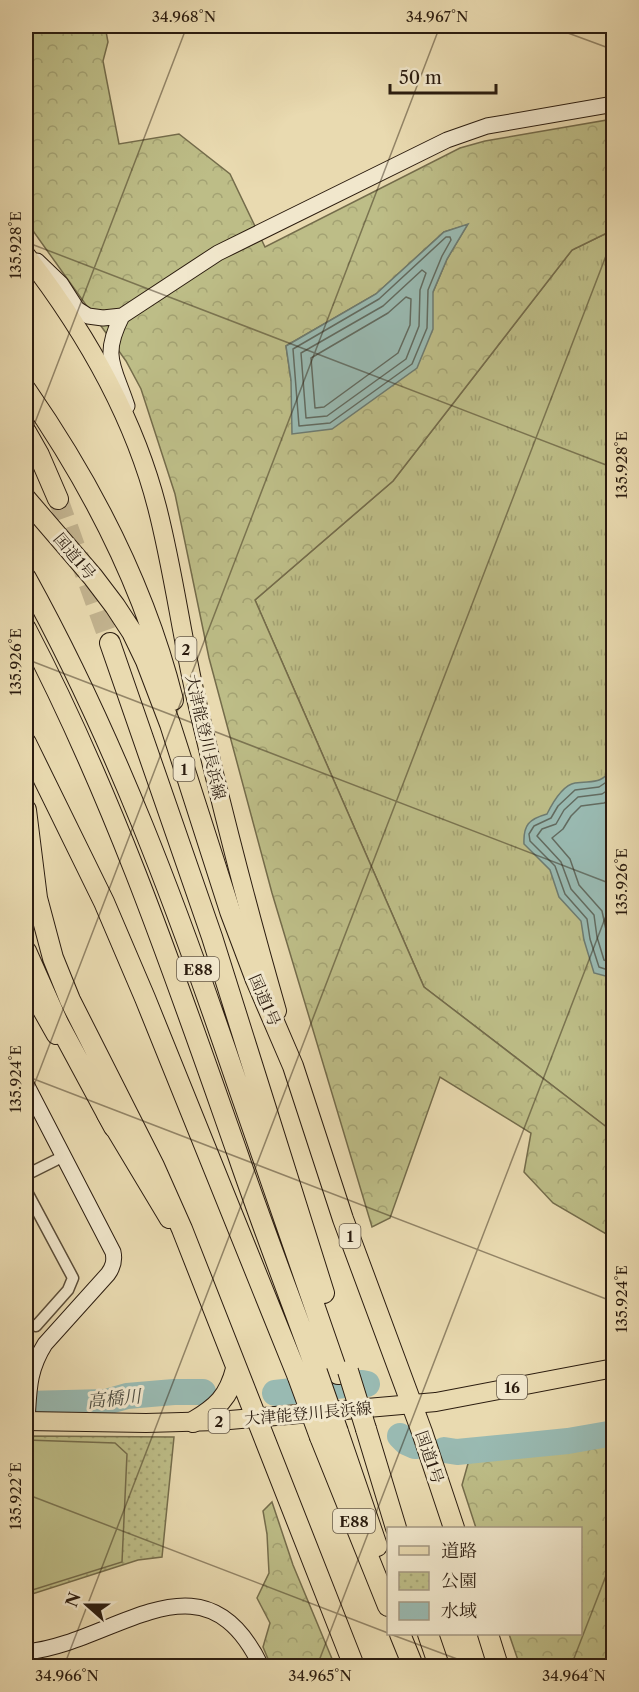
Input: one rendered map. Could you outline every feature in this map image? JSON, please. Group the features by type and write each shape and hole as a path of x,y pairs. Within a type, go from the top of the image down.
{"highway":[{"path":"26,390 91,493 110,529 144,607 169,686 212,860"},
{"path":"26,432 39,455 58,499"},
{"name":"国道1号","path":"26,499 93,577 132,632 154,682 170,724 212,860 256,980 293,1066 344,1219 454,1527"},
{"name":"E88","path":"26,578 93,708 164,876 343,1372"},
{"name":"E88","path":"26,629 69,715 133,863 317,1372 394,1527"},
{"name":"E88","path":"110,643 212,937 343,1372 346,1432 387,1601"},
{"name":"E88","path":"26,743 104,902 141,987 298,1377 346,1432 387,1576"},
{"path":"26,810 37,898 43,928 53,958 70,1000 154,1166 213,1305 255,1418 354,1666"},
{"path":"26,951 58,1023 114,1127"},
{"path":"193,1422 220,1404 232,1384 236,1369"},
{"path":"400,1635 415,1666"},
{"path":"406,1635 415,1666"},
{"path":"428,1635 439,1666"},
{"path":"488,1635 498,1666"}],"main road":[{"name":"大津能登川長浜線","path":"26,254 83,335 123,411 157,506 195,691 224,815 293,1066"},
{"path":"26,982 79,1074 114,1127 181,1240 213,1305"},
{"name":"16","path":"411,1404 450,1400 614,1368"},
{"name":"大津能登川長浜線","path":"27,1418 193,1422 411,1404"}],"street":[{"path":"26,254 44,266 61,284 77,309 88,316 103,318 122,316 218,253 447,140 487,126 614,104"},
{"path":"122,316 113,334 110,356 111,367 120,383 132,434"},
{"path":"27,1089 64,1156 113,1252 114,1259 108,1274 45,1344 32,1368 27,1418"},
{"path":"26,1175 64,1156"},
{"path":"26,1190 73,1278 68,1290 36,1326 26,1323"},
{"path":"26,1652 57,1646 157,1610 178,1606 199,1607 219,1613 236,1626 249,1643 261,1666"}],"green space":[{"path":"26,26 105,26 108,42 103,61 119,144 179,134 230,174 265,247 460,148 485,141 613,119 613,230 572,250 393,481 255,600 424,987 613,1132 613,1238 553,1203 524,1172 531,1133 440,1077 390,1218 372,1227 272,893 209,658 175,494 141,389 126,361 26,221","holes":["467,225 447,259 433,292 291,380 286,346 376,294 444,232"]},
{"path":"613,230 613,1132 424,987 255,600 393,481 572,250"},
{"path":"26,1436 174,1437 162,1557 138,1560 26,1596"},
{"path":"26,1440 115,1443 127,1454 122,1562 26,1592"},
{"path":"613,1444 613,1666 520,1666 509,1635 582,1635 582,1527 476,1527 462,1485 469,1460"},
{"path":"272,1502 293,1565 335,1666 271,1666 263,1647 270,1623 257,1598 269,1573 263,1511"}],"water":[{"path":"468,224 447,259 433,292 433,329 417,368 332,429 292,434 291,380 286,346 376,294 444,232"},
{"path":"613,768 614,864 611,881 614,886 613,978 594,973 581,921 559,897 550,870 524,844 524,837 528,824 547,814 566,787 575,783 600,780"}],"waterway":[{"name":"高橋川","path":"275,1393 367,1384"},
{"name":"高橋川","path":"26,1404 106,1402 127,1396 203,1392"},
{"name":"高橋川","path":"444,1450 457,1452 568,1441 614,1433"},
{"name":"高橋川","path":"400,1436 415,1446"}],"tunnel":[{"path":"58,499 110,643"}]}
